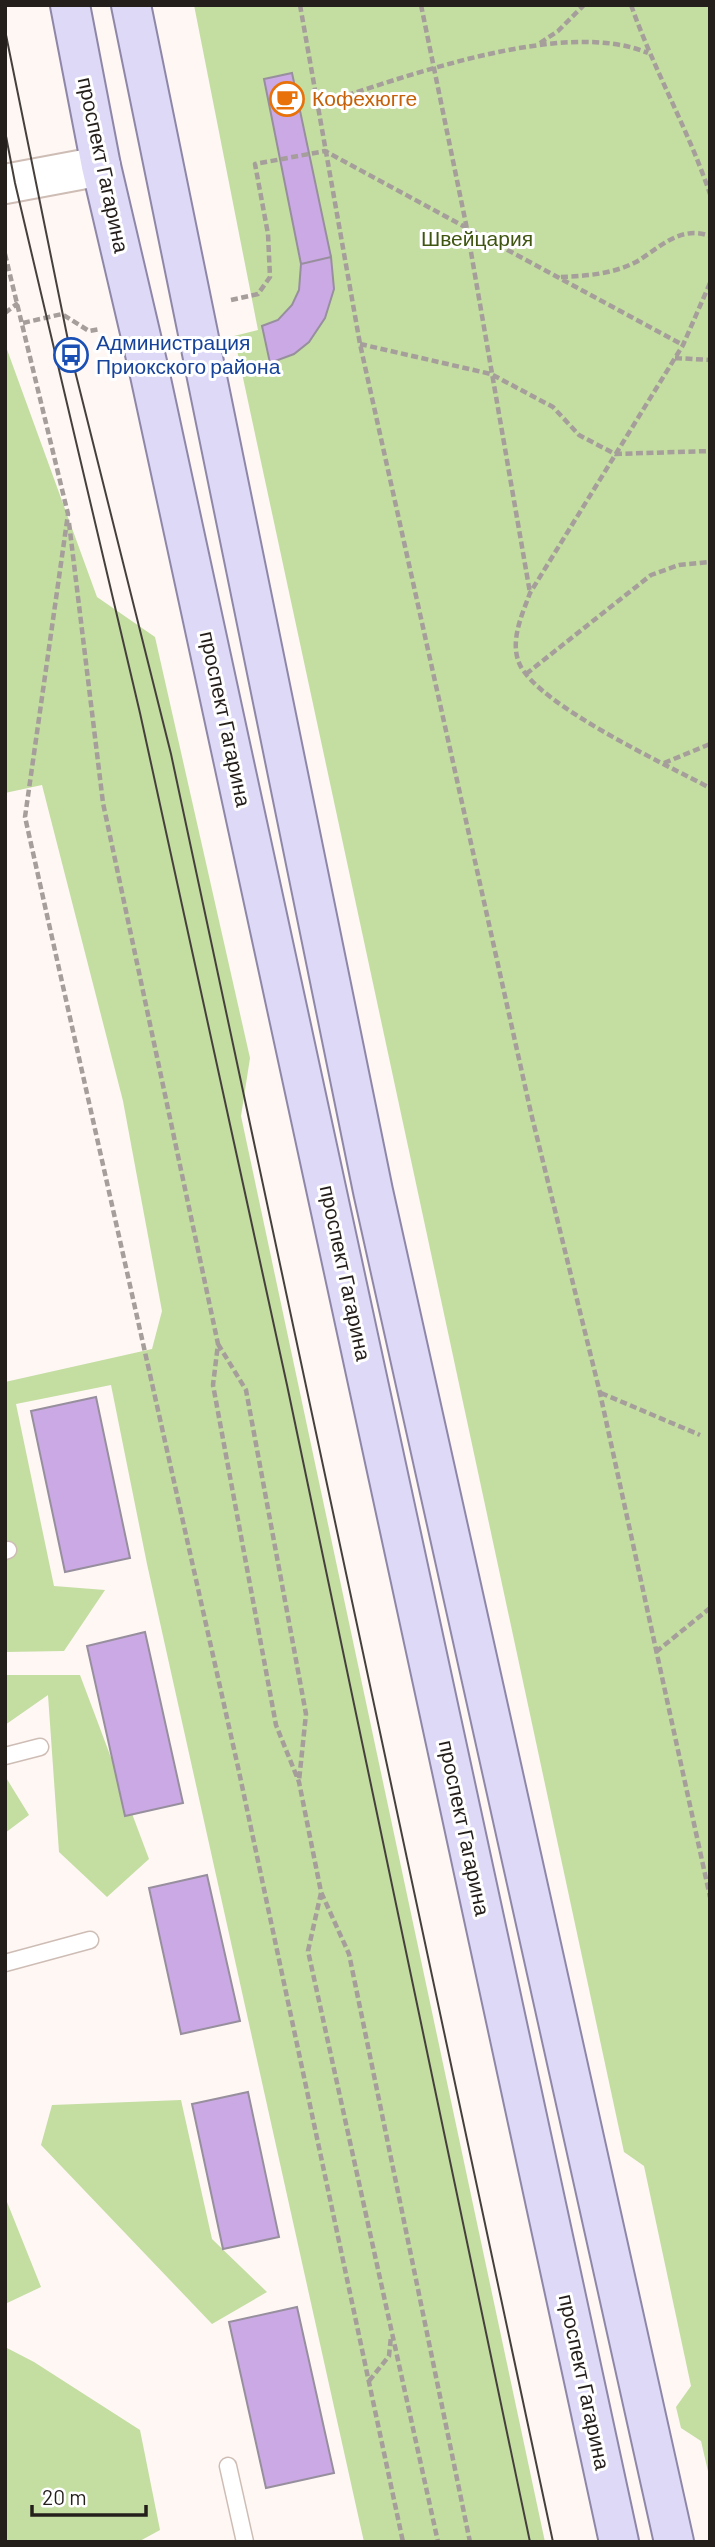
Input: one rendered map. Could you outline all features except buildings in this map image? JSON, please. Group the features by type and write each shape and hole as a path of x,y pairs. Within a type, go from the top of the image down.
{"main road":[{"name":"проспект Гагарина","path":"70,5 101,166 150,375 619,2542"},
{"path":"131,5 373,1191 674,2542"},
{"path":"101,166 161,153"}],"street":[{"path":"5,184 35,181 101,166"}],"lane":[{"path":"5,1756 40,1747"},
{"path":"5,1963 90,1940"},
{"path":"228,2466 245,2542"}],"path":[{"path":"300,5 360,344 531,1114 600,1393 710,1897"},
{"path":"421,5 467,229 530,593"},
{"path":"537,45 558,31 584,5"},
{"path":"631,5 648,53 693,144 710,194"},
{"path":"317,105 432,68 537,45 626,44 648,53"},
{"path":"325,151 683,345"},
{"path":"561,277 590,276 615,270 635,262 677,235 700,233 710,236"},
{"path":"5,254 68,514 103,803 218,1344 213,1385 275,1726 299,1782 321,1892 349,1954 470,2542"},
{"path":"710,283 683,345 530,593 516,641 520,665 526,674 561,705 710,788"},
{"path":"5,313 18,303"},
{"path":"360,344 491,374 553,407 579,435 615,454 710,451"},
{"path":"675,358 710,360"},
{"path":"68,514 25,817 238,1766 403,2542"},
{"path":"526,674 651,575 679,565 710,562"},
{"path":"663,763 710,744"},
{"path":"218,1344 246,1390 249,1404 306,1714 299,1782"},
{"path":"600,1393 700,1435"},
{"path":"656,1652 710,1608"},
{"path":"321,1892 308,1951 438,2542"},
{"path":"369,2381 390,2356 391,2328"}],"green space":[{"name":"Швейцария","path":"194,5 710,5 710,2480 701,2441 681,2428 676,2407 691,2386 644,2166 624,2152 234,336 258,330"},
{"path":"5,344 97,597 155,637 250,1058 241,1116 545,2542 364,2542 147,1564 111,1385 16,1404 54,1586 105,1590 64,1651 5,1652 5,1382 152,1349 162,1311 123,1101 42,785 5,793"},
{"path":"5,1675 80,1675 149,1859 107,1897 59,1852 48,1695 5,1725"},
{"path":"5,1776 29,1815 5,1833"},
{"path":"181,2100 212,2239 267,2292 212,2324 41,2145 52,2105"},
{"path":"5,2197 41,2287 5,2304"},
{"path":"5,2347 34,2362 140,2430 160,2530 138,2542 5,2542"}],"tram line":[{"path":"5,30 71,355 171,754 553,2542"},
{"path":"5,131 140,713 287,1385 530,2542"}],"place":[{"name":"Кофехюгге","path":"287,99"},
{"name":"Администрация Приокского района","path":"71,355"}]}
